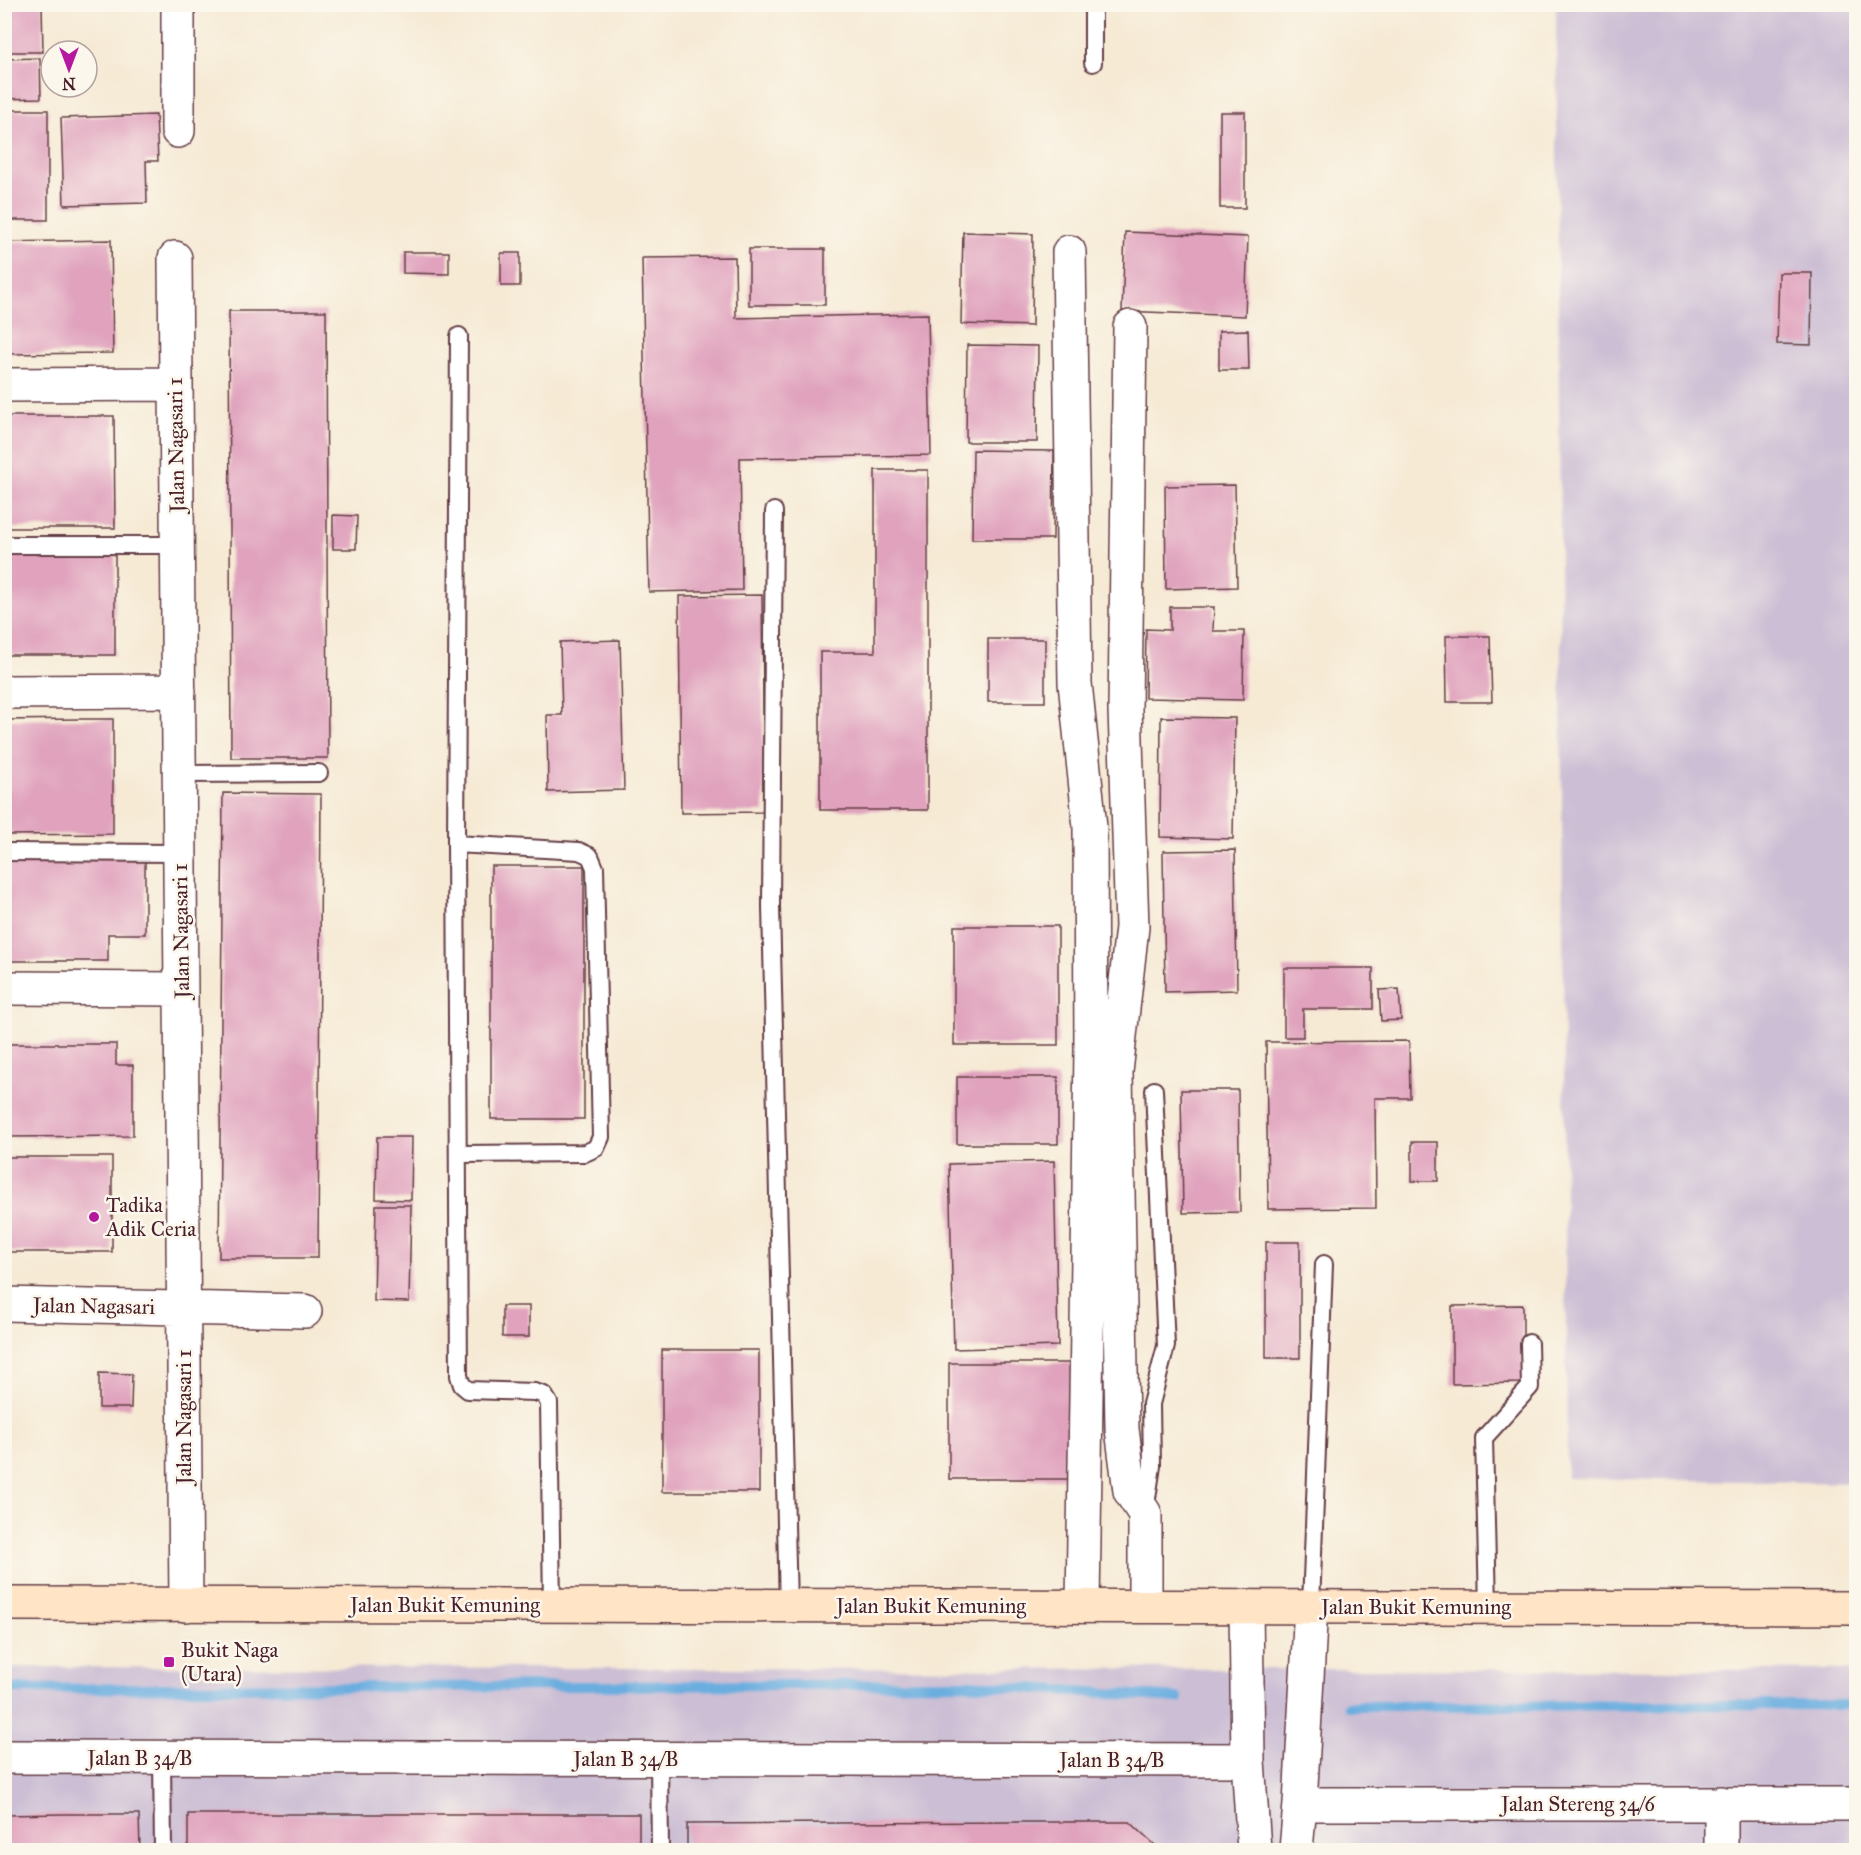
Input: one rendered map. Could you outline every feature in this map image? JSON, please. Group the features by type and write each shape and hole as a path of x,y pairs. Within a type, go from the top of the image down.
{"main road":[{"name":"Jalan Bukit Kemuning","path":"4,1604 1857,1608"}],"street":[{"path":"178,4 178,131"},
{"path":"1069,252 1075,683 1090,839 1091,1049 1083,1606"},
{"name":"Jalan Nagasari 1","path":"175,258 186,1605"},
{"path":"1130,327 1125,709 1132,927 1116,1072 1122,1429 1130,1491 1145,1514 1145,1606"},
{"path":"4,386 176,384"},
{"path":"4,692 179,691"},
{"path":"4,988 181,989"},
{"name":"Jalan Nagasari","path":"4,1304 305,1311"},
{"path":"1246,1606 1248,1760 1254,1851"},
{"path":"1296,1851 1311,1606"},
{"name":"Jalan B 34/B","path":"4,1757 1248,1760"},
{"path":"1720,1803 1721,1851"},
{"name":"Jalan Stereng 34/6","path":"1300,1804 1857,1804"}],"lane":[{"path":"1093,4 1093,63"},
{"path":"459,336 456,844 459,1376 462,1385 468,1390 535,1392 544,1395 549,1403 552,1605"},
{"path":"774,511 771,907 788,1606"},
{"path":"4,544 177,545"},
{"path":"179,774 320,773"},
{"path":"456,844 579,851 590,856 595,868 601,1137 596,1148 585,1153 459,1154"},
{"path":"4,852 180,853"},
{"path":"1145,1514 1152,1466 1151,1404 1166,1346 1154,1090"},
{"path":"1311,1606 1324,1264"},
{"path":"1488,1607 1484,1438 1530,1387 1529,1343"},
{"path":"162,1758 163,1851"},
{"path":"659,1759 660,1851"}],"shaded area":[{"path":"1556,5 1856,5 1856,1483 1567,1478"},
{"path":"4,1667 1856,1670 1856,1850 5,1850"}],"building":[{"path":"4,4 42,4 43,39 39,39 39,52 4,52"},
{"path":"1853,35 1856,35 1856,79 1855,79"},
{"path":"39,58 39,98 4,99 4,59"},
{"path":"4,110 48,110 48,220 4,220"},
{"path":"1220,112 1245,112 1245,208 1220,208"},
{"path":"156,115 158,161 146,161 147,203 64,205 61,118"},
{"path":"963,232 1033,234 1032,326 961,324"},
{"path":"1125,232 1248,237 1245,316 1122,311"},
{"path":"111,240 113,353 4,354 4,242"},
{"path":"749,249 825,249 825,305 749,305"},
{"path":"403,252 449,252 449,274 403,273"},
{"path":"501,253 520,253 520,286 501,286"},
{"path":"735,257 736,318 928,314 931,455 740,458 742,590 649,592 642,258"},
{"path":"1779,273 1812,273 1811,345 1777,344"},
{"path":"229,311 326,311 328,758 231,758"},
{"path":"1248,330 1249,370 1219,370 1219,331"},
{"path":"967,345 1038,346 1037,442 966,442"},
{"path":"4,416 114,416 115,528 4,528"},
{"path":"973,450 1054,451 1053,539 972,539"},
{"path":"875,470 928,470 928,810 820,810 820,652 875,652"},
{"path":"1235,485 1237,587 1166,589 1165,486"},
{"path":"333,515 357,516 356,549 333,549"},
{"path":"4,549 115,549 115,655 4,655"},
{"path":"762,595 764,812 681,813 679,596"},
{"path":"1170,607 1214,607 1213,631 1244,631 1243,700 1145,698 1146,629 1170,630"},
{"path":"1446,636 1490,636 1492,702 1447,702"},
{"path":"988,639 1045,639 1045,702 988,702"},
{"path":"620,640 624,790 548,792 547,715 562,715 560,642"},
{"path":"1161,717 1235,718 1233,839 1160,837"},
{"path":"113,719 113,834 4,835 4,720"},
{"path":"223,793 321,794 318,1258 219,1258"},
{"path":"1235,850 1237,990 1165,992 1163,851"},
{"path":"4,856 145,856 145,934 108,934 108,961 4,961"},
{"path":"491,866 584,866 584,1119 491,1119"},
{"path":"954,926 1058,926 1058,1045 954,1045"},
{"path":"1284,968 1373,968 1373,1009 1303,1009 1303,1037 1284,1037"},
{"path":"1399,989 1401,1020 1381,1021 1379,990"},
{"path":"1409,1041 1410,1098 1375,1098 1376,1208 1268,1209 1266,1042"},
{"path":"4,1044 116,1044 116,1065 133,1065 133,1136 4,1137"},
{"path":"957,1077 1058,1077 1058,1144 957,1144"},
{"path":"1181,1090 1238,1090 1240,1212 1183,1213"},
{"path":"377,1137 412,1137 411,1200 376,1199"},
{"path":"1412,1142 1438,1142 1438,1181 1412,1181"},
{"path":"4,1157 112,1157 112,1252 4,1252"},
{"path":"1054,1161 1058,1346 954,1349 949,1164"},
{"path":"376,1205 411,1205 409,1302 374,1301"},
{"path":"1266,1242 1300,1242 1300,1358 1266,1358"},
{"path":"1523,1305 1523,1383 1452,1384 1452,1306"},
{"path":"502,1306 529,1306 529,1337 502,1337"},
{"path":"662,1350 759,1350 759,1492 662,1492"},
{"path":"949,1363 1076,1363 1076,1479 949,1479"},
{"path":"99,1373 132,1374 131,1408 99,1408"},
{"path":"139,1814 140,1850 4,1850 4,1815"},
{"path":"188,1814 639,1814 639,1850 188,1850"},
{"path":"1130,1822 1155,1845 1155,1850 687,1850 687,1824"}],"waterway":[{"path":"4,1689 967,1684 1178,1698"},
{"path":"1348,1706 1856,1705"}],"place":[{"name":"Tadika Adik Ceria","path":"94,1217"},
{"name":"Bukit Naga (Utara)","path":"169,1662"}]}
